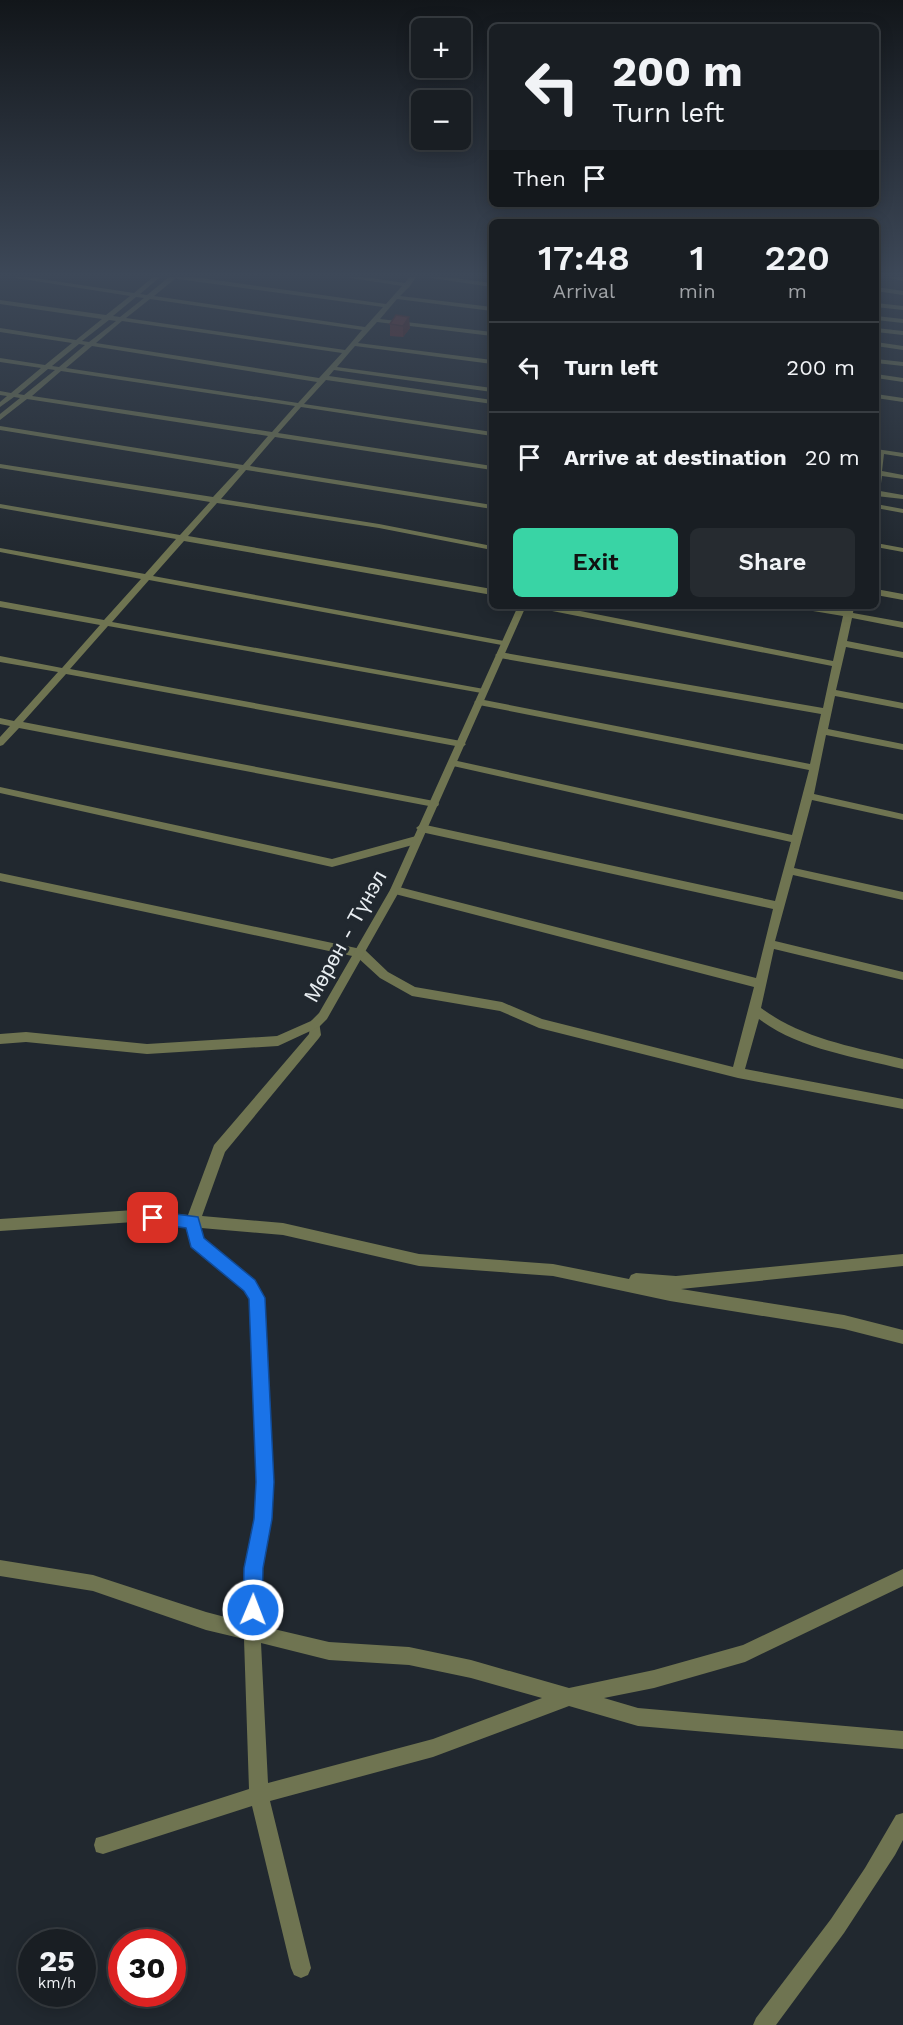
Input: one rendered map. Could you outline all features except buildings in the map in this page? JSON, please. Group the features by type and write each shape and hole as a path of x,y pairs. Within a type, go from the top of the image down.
{"street":[{"path":"0,405 42,372"},
{"path":"0,418 60,372"},
{"path":"72,372 489,434"},
{"path":"271,372 489,402"},
{"path":"0,743 244,469 327,372"},
{"path":"356,372 489,390"},
{"path":"879,376 903,380"},
{"path":"0,393 489,468"},
{"path":"879,396 903,400"},
{"path":"0,428 489,507"},
{"path":"879,451 903,455"},
{"path":"0,466 214,502 379,526 489,547"},
{"path":"879,470 903,477"},
{"path":"879,493 903,497"},
{"path":"0,506 489,591"},
{"path":"879,507 903,511"},
{"path":"879,546 903,550"},
{"path":"0,550 504,644"},
{"path":"879,593 903,597"},
{"path":"0,604 482,697 814,768"},
{"name":"Мөрөн - Түнэл","path":"0,1039 26,1037 147,1049 278,1041 315,1024 323,1016 395,890 521,609"},
{"path":"557,609 837,664"},
{"path":"738,1072 755,1010 787,870 808,796 849,610 903,625"},
{"path":"841,643 903,655"},
{"path":"500,655 826,712"},
{"path":"0,659 461,744"},
{"path":"831,692 903,706"},
{"path":"0,721 434,804"},
{"path":"822,731 903,747"},
{"path":"453,763 796,840"},
{"path":"0,790 332,863 416,840"},
{"path":"808,796 903,817"},
{"path":"421,828 778,906"},
{"path":"787,870 903,896"},
{"path":"0,877 360,953 384,975 412,991 502,1007 539,1023 738,1072 903,1104"},
{"path":"395,890 760,984"},
{"path":"769,944 903,976"},
{"path":"755,1010 769,1023 816,1040 903,1064"},
{"path":"301,1968 259,1795 252,1631 254,1568 263,1519 265,1482 257,1298 249,1285 196,1242 193,1221 219,1149 315,1035 315,1024"},
{"path":"0,1225 134,1216 283,1229 419,1260 553,1270 844,1322 903,1337"},
{"path":"583,1276 676,1283 903,1260"},
{"path":"0,1568 93,1583 207,1622 329,1651 409,1656 471,1669 638,1717 903,1740"},
{"path":"102,1845 259,1795 433,1748 570,1697 654,1679 745,1653 903,1577"},
{"path":"763,2025 812,1962 888,1849 903,1822"}],"route":[{"path":"153,1218 193,1221 196,1242 249,1285 257,1298 265,1482 263,1519 254,1568 253,1610"}]}
